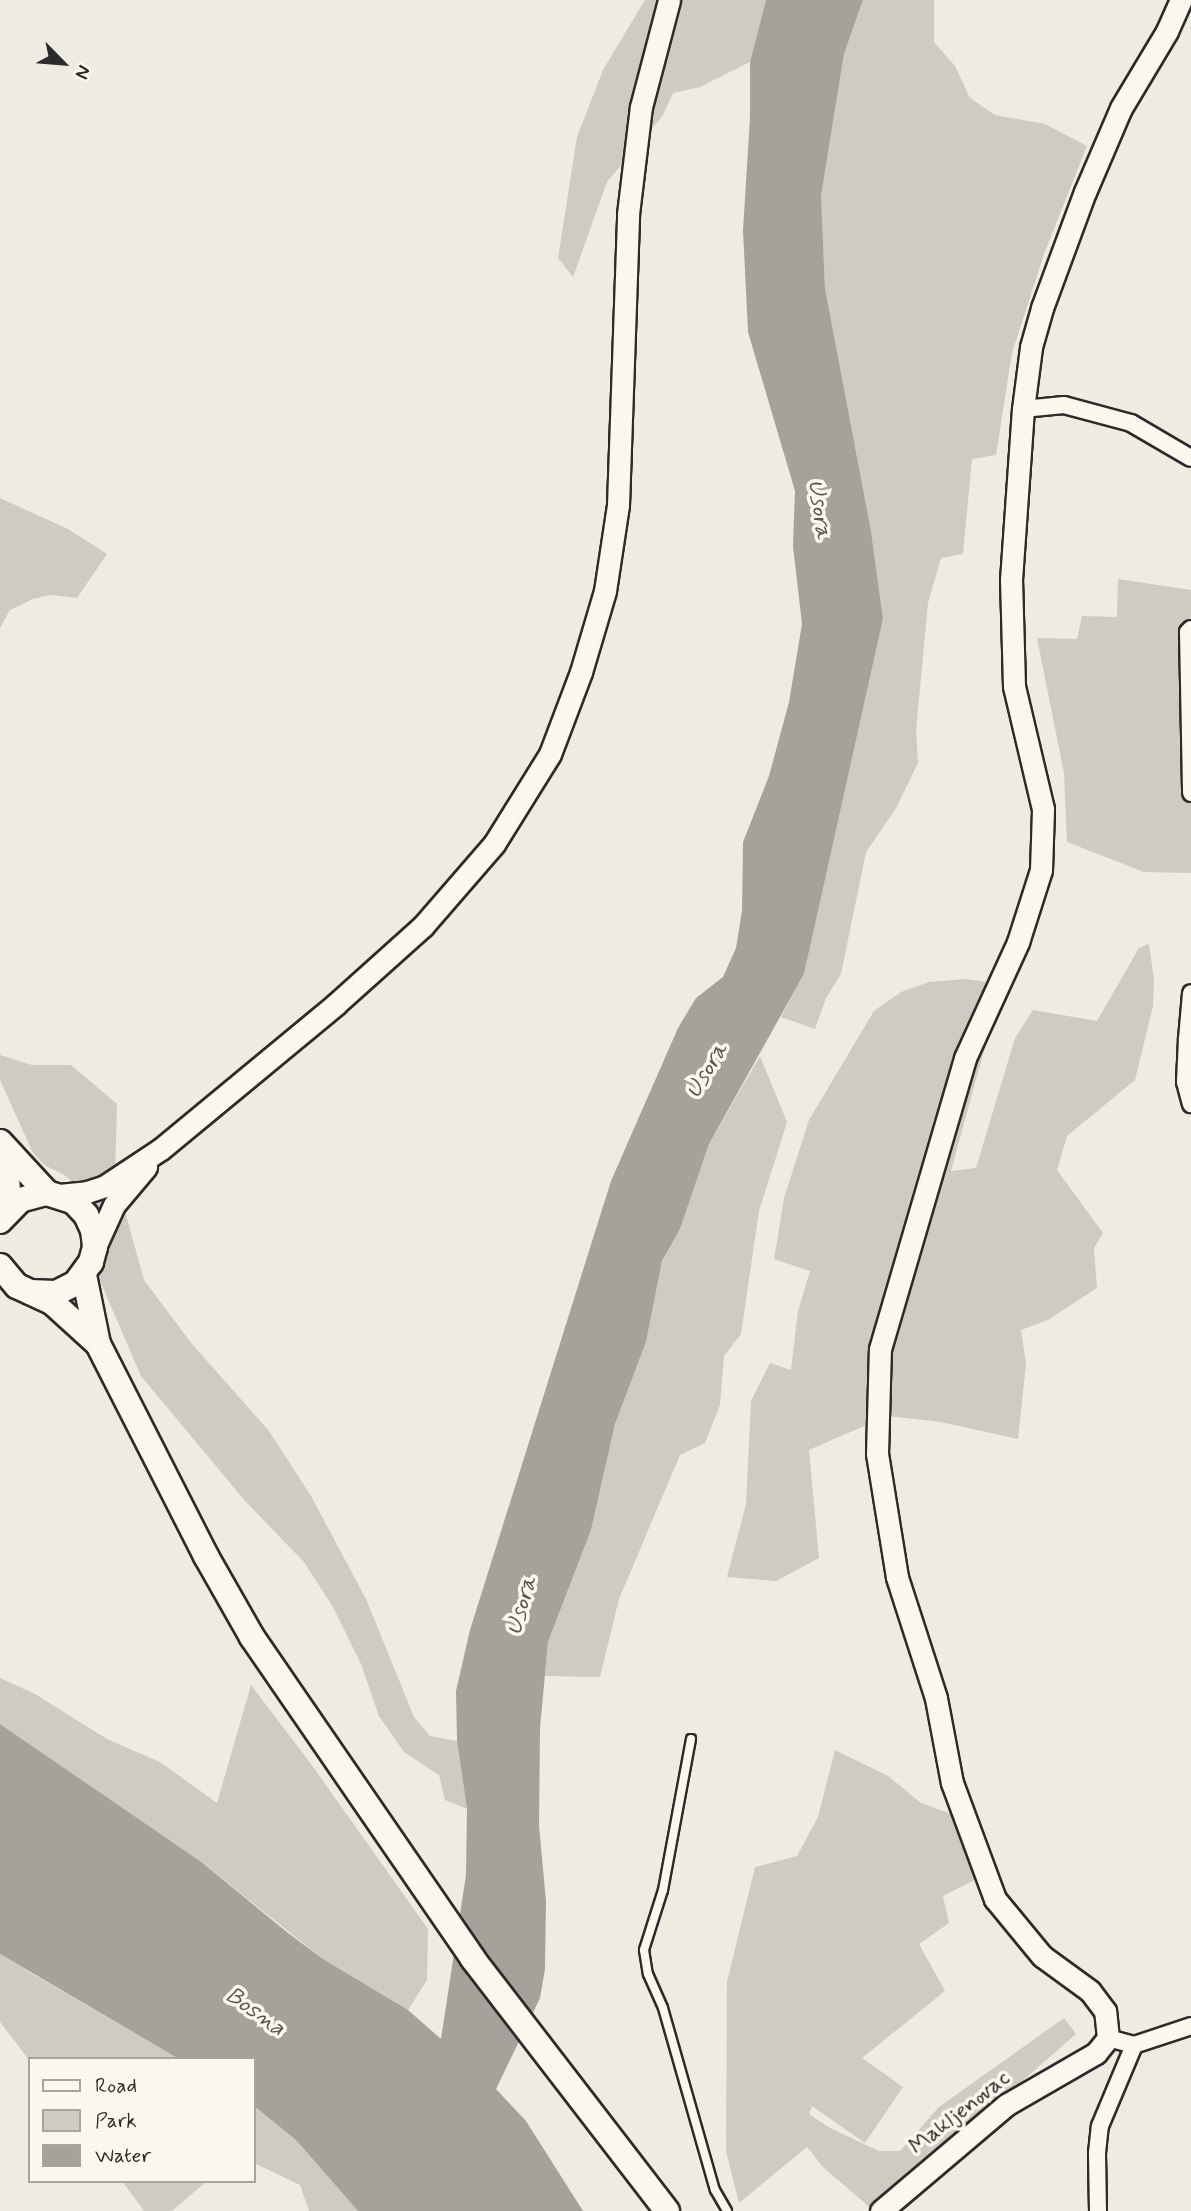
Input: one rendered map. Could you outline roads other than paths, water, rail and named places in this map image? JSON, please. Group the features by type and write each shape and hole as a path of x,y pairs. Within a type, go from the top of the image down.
{"main road":[{"path":"0,1142 53,1194"},
{"path":"0,1151 6,1177 4,1214"},
{"path":"4,1214 33,1194 53,1194 74,1202 86,1214 93,1230 95,1247 84,1275 99,1344 206,1556 278,1679 473,1959 667,2211"},
{"path":"0,1266 17,1286 53,1303 99,1344"},
{"path":"30,1292 56,1293 84,1275"}],"street":[{"path":"53,1194 87,1192 105,1186 161,1149 337,1004 423,926 494,844 550,754 580,672 605,591 618,505 628,214 640,107 669,0"},
{"path":"1181,0 1167,31 1121,108 1085,192 1042,308 1031,347 1023,409 1018,518 1011,580 1014,686 1043,809 1041,870 1018,942 965,1058 880,1349 877,1454 897,1577 936,1698 952,1783 995,1899 1042,1956 1090,1990 1105,2011 1108,2038 1134,2045 1191,2026"},
{"path":"1023,409 1064,405 1131,424 1191,458"},
{"path":"1191,629 1188,632 1191,793"},
{"path":"1191,993 1185,1082 1191,1104"},
{"path":"95,1247 114,1205 161,1149"},
{"name":"Makljenovac","path":"886,2209 1006,2105 1096,2053 1108,2038"},
{"path":"1098,2211 1097,2153 1100,2126 1134,2045"}],"lane":[{"path":"691,1739 663,1889 644,1950 648,1974 663,2008 715,2190 727,2211"}],"water":[{"path":"766,0 863,0 844,54 821,196 825,288 871,531 883,619 804,974 709,1144 680,1229 662,1261 646,1342 615,1424 591,1530 548,1642 540,1728 539,1826 546,1901 545,1969 540,1998 496,2089 526,2121 583,2211 358,2211 296,2140 256,2108 256,2057 176,2057 0,1954 0,1724 200,1861 323,1959 408,2010 441,2039 466,1875 467,1809 457,1741 456,1691 470,1630 611,1181 678,1028 696,998 723,977 736,948 742,911 743,842 769,776 789,702 802,624 793,546 795,491 748,332 743,230 750,118 750,62"}],"water label":[{"name":"Usora","path":"819,509"},
{"name":"Usora","path":"707,1071"},
{"name":"Usora","path":"522,1606"},
{"name":"Bosna","path":"255,2012"}]}
